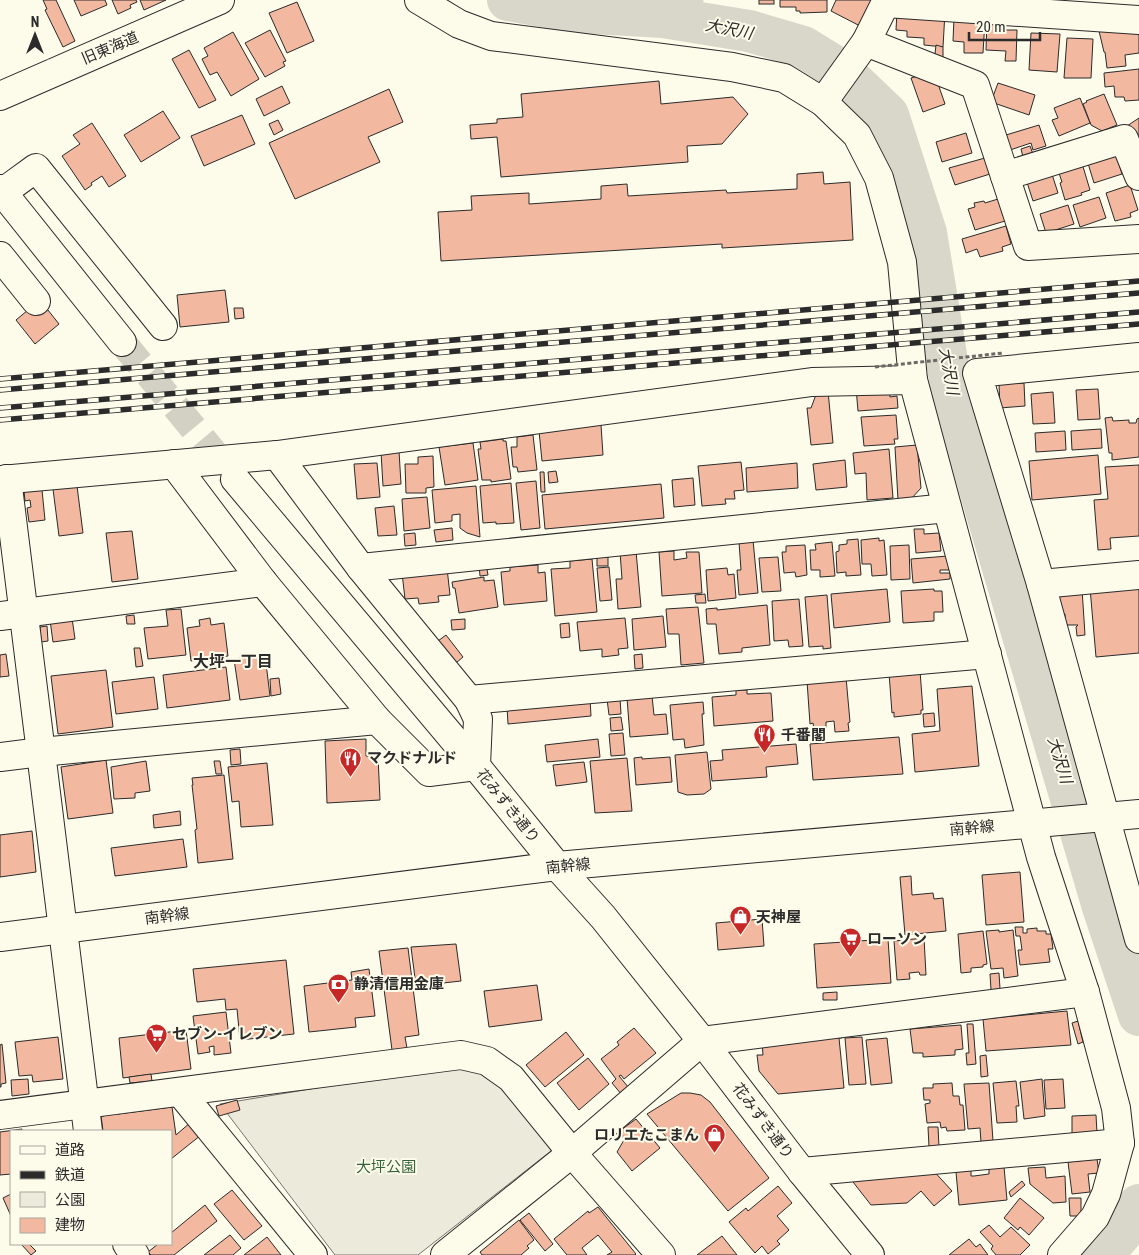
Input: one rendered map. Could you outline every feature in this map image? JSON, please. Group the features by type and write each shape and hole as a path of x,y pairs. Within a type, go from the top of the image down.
{"street":[{"name":"旧東海道","path":"0,96 220,0"},
{"path":"419,0 459,24 491,36 732,67 784,78 823,102 857,135 879,178 902,262 913,380 987,654 1037,822 1041,857 1085,992 1116,1108 1120,1143 1106,1194 1095,1217 1062,1255"},
{"path":"823,102 866,42 886,2 1139,20"},
{"path":"866,42 975,85 1028,246 1139,239"},
{"path":"1005,176 1124,139 1139,176"},
{"path":"122,342 1,191 36,168 163,326"},
{"path":"0,256 36,301"},
{"path":"1139,357 977,372 1041,584 1100,817 1139,939"},
{"path":"88,1130 41,752 12,615 3,479 277,455 812,382 913,380"},
{"path":"174,464 263,582 377,720 429,772 476,766 478,719 469,700 360,568 277,455"},
{"name":"花みずき通り","path":"236,479 557,866 603,916 802,1172 870,1255"},
{"path":"360,568 947,508"},
{"path":"1041,584 1139,575"},
{"path":"12,615 263,582"},
{"path":"469,700 987,654"},
{"path":"0,757 377,720"},
{"name":"南幹線","path":"0,937 557,866 1139,814"},
{"path":"445,1255 572,1152 702,1041 1085,992"},
{"path":"0,1115 461,1056 487,1061 511,1078 661,1255"},
{"path":"180,1092 313,1255"},
{"path":"802,1172 1120,1143"}],"path":[{"path":"875,366 1003,353"}],"green space":[{"name":"大坪公園","path":"449,1066 477,1069 500,1084 556,1147 418,1255 335,1255 220,1104"}],"building":[{"path":"43,0 56,0 75,41 63,47 45,10 47,9"},
{"path":"74,0 105,0 107,5 81,16"},
{"path":"112,0 136,0 137,2 130,5 131,8 118,14"},
{"path":"140,0 166,0 144,10"},
{"path":"759,0 774,0 774,4 759,4"},
{"path":"780,0 827,0 827,12 800,13 800,11 796,11 796,7 780,7"},
{"path":"836,0 873,0 862,27 831,11"},
{"path":"297,2 314,41 287,53 269,13"},
{"path":"897,11 945,12 943,47 924,45 924,38 907,37 907,31 896,30"},
{"path":"954,18 985,20 983,53 964,53 964,42 953,41"},
{"path":"987,18 998,18 997,30 1017,30 1016,61 1005,61 1006,51 986,50"},
{"path":"270,30 286,61 283,62 285,66 265,77 245,43"},
{"path":"1099,31 1139,32 1139,53 1125,55 1126,66 1107,68"},
{"path":"233,32 259,79 231,96 217,72 210,75 202,59 208,56 204,48"},
{"path":"1031,33 1060,34 1057,72 1029,70"},
{"path":"1067,38 1093,39 1091,78 1064,78"},
{"path":"936,45 943,47 943,58 935,54"},
{"path":"189,50 216,100 199,108 172,59"},
{"path":"1139,69 1139,100 1125,101 1124,97 1115,97 1114,86 1105,87 1104,73"},
{"path":"925,74 936,78 945,104 923,112 911,78"},
{"path":"659,81 661,104 733,97 748,114 722,144 687,146 688,162 501,177 497,137 471,139 470,125 497,123 497,119 523,117 521,94"},
{"path":"998,83 1035,95 1029,115 991,102"},
{"path":"282,86 290,103 264,116 256,99"},
{"path":"389,89 403,122 368,137 380,162 295,199 269,143"},
{"path":"1104,94 1117,125 1102,131 1091,125 1083,104"},
{"path":"1080,98 1090,123 1059,136 1052,120 1058,118 1054,108"},
{"path":"163,111 180,138 141,162 124,135"},
{"path":"242,115 255,144 204,166 191,136"},
{"path":"1139,118 1139,143 1127,126"},
{"path":"278,120 283,130 274,135 269,124"},
{"path":"92,123 126,176 109,187 102,176 91,183 92,185 85,190 62,156 80,144 73,135"},
{"path":"1039,125 1046,146 1033,150 1031,143 1010,150 1006,135"},
{"path":"966,133 972,153 942,162 936,142"},
{"path":"1030,146 1033,154 1023,157 1021,149"},
{"path":"1115,150 1122,174 1094,183 1087,160"},
{"path":"985,158 990,174 955,185 949,168"},
{"path":"1081,160 1090,190 1081,193 1082,195 1065,200 1058,170"},
{"path":"1050,168 1058,193 1033,201 1025,176"},
{"path":"823,172 824,184 850,182 853,240 722,248 722,244 441,261 438,212 472,210 471,196 529,193 529,204 601,199 601,186 627,184 628,196 726,190 727,193 797,189 797,174"},
{"path":"1130,185 1138,210 1130,213 1131,217 1115,221 1106,193"},
{"path":"1099,197 1106,218 1080,227 1073,205"},
{"path":"998,199 1005,221 975,230 968,209 975,207 974,203 984,201 985,203"},
{"path":"1068,205 1074,224 1046,233 1040,214"},
{"path":"1006,226 1011,244 1002,247 1003,251 980,257 977,249 966,253 962,239"},
{"path":"225,290 229,322 180,327 177,295"},
{"path":"40,300 59,324 35,344 16,320"},
{"path":"234,308 243,308 244,318 235,319"},
{"path":"1024,383 1025,406 1000,408 999,384"},
{"path":"889,386 890,397 897,396 898,408 858,411 856,388"},
{"path":"1098,389 1100,419 1078,420 1076,390"},
{"path":"828,391 833,443 811,445 807,408 811,408 817,392"},
{"path":"1053,392 1055,423 1033,424 1031,394"},
{"path":"896,415 898,439 894,439 895,444 864,446 861,417"},
{"path":"1112,417 1113,421 1129,420 1129,423 1136,423 1139,418 1139,457 1112,460 1112,453 1109,453 1105,418"},
{"path":"601,425 603,455 542,461 539,431"},
{"path":"1101,429 1102,448 1072,450 1071,431"},
{"path":"1065,431 1066,450 1036,452 1035,433"},
{"path":"533,435 537,470 518,472 517,467 513,467 511,447 517,447 517,437"},
{"path":"503,439 503,441 506,441 511,479 491,482 491,480 482,480 478,449 481,449 480,442"},
{"path":"473,443 478,480 445,485 439,447"},
{"path":"917,445 921,488 911,499 898,500 895,447"},
{"path":"889,449 893,498 867,500 866,473 855,474 853,453"},
{"path":"399,451 401,484 383,486 381,452"},
{"path":"1098,455 1101,494 1032,500 1029,461"},
{"path":"433,456 434,487 426,488 426,493 406,493 405,464 418,464 418,457"},
{"path":"845,460 847,487 816,490 813,464"},
{"path":"741,462 744,490 734,491 735,499 725,499 726,504 702,506 698,466"},
{"path":"377,463 380,497 357,499 354,464"},
{"path":"797,463 798,488 747,492 746,468"},
{"path":"1139,465 1139,536 1110,538 1111,549 1098,550 1094,500 1108,499 1105,467"},
{"path":"556,471 558,482 549,483 548,472"},
{"path":"540,472 544,472 545,492 541,492"},
{"path":"693,478 695,505 674,507 672,480"},
{"path":"536,481 540,528 521,530 516,483"},
{"path":"511,483 514,523 483,523 480,486"},
{"path":"661,484 664,518 545,529 542,495"},
{"path":"77,486 83,533 59,536 53,489"},
{"path":"476,486 480,537 467,533 460,528 460,514 452,515 452,521 435,523 432,490"},
{"path":"42,490 45,520 29,522 27,508 31,507 30,500 25,501 24,491"},
{"path":"427,497 430,528 404,531 402,499"},
{"path":"394,506 397,535 378,536 375,508"},
{"path":"452,528 453,540 436,542 434,530"},
{"path":"914,529 924,529 924,534 939,533 941,551 916,553"},
{"path":"132,531 138,579 112,582 106,533"},
{"path":"415,533 416,545 405,546 404,534"},
{"path":"879,538 879,541 884,540 887,575 872,576 871,564 862,564 861,540"},
{"path":"858,539 861,575 846,576 846,572 837,573 836,552 839,551 839,545 847,544 847,540"},
{"path":"753,540 758,593 739,595 737,570 741,570 739,542"},
{"path":"832,542 835,576 820,577 820,570 811,570 810,550 816,550 815,544"},
{"path":"805,545 807,575 796,577 795,572 784,573 782,552 786,552 786,546"},
{"path":"909,545 910,579 891,580 890,546"},
{"path":"636,551 641,607 618,609 616,579 622,579 620,552"},
{"path":"674,551 674,560 687,558 686,552 699,552 702,593 662,596 659,552"},
{"path":"597,555 608,555 608,566 597,566"},
{"path":"948,556 949,570 940,570 940,573 950,573 950,579 913,583 911,559"},
{"path":"778,557 781,591 762,592 759,558"},
{"path":"592,559 597,612 555,616 551,569 570,568 570,561"},
{"path":"486,564 488,575 480,576 479,565"},
{"path":"538,565 538,573 545,572 547,601 504,605 501,572 510,571 510,567"},
{"path":"609,567 612,600 600,601 597,568"},
{"path":"447,568 450,595 438,596 439,602 419,604 418,598 405,599 402,573"},
{"path":"727,568 728,575 734,574 736,598 708,601 706,570"},
{"path":"484,577 484,581 494,580 498,607 459,613 455,588 453,588 452,582"},
{"path":"1139,584 1139,653 1096,657 1090,588"},
{"path":"887,589 890,622 834,628 831,594"},
{"path":"934,589 934,591 942,591 943,612 934,612 934,621 903,623 901,591"},
{"path":"1082,589 1085,635 1077,636 1076,627 1078,625 1065,625 1065,614 1059,614 1058,591"},
{"path":"705,594 706,603 696,603 695,595"},
{"path":"827,595 831,648 823,649 823,646 809,647 805,597"},
{"path":"799,599 803,646 789,647 788,640 774,641 772,601"},
{"path":"767,605 770,645 742,648 742,652 719,654 716,624 707,624 706,609 717,608 717,610"},
{"path":"698,607 704,663 681,665 679,634 668,634 666,609"},
{"path":"181,609 186,655 148,659 144,628 168,626 166,610"},
{"path":"134,615 135,624 127,624 126,616"},
{"path":"663,616 666,647 634,650 632,619"},
{"path":"72,618 75,639 53,642 50,620"},
{"path":"210,618 211,625 224,623 228,656 191,661 187,628 200,626 199,620"},
{"path":"625,618 628,648 618,649 619,655 602,657 602,649 580,651 577,622"},
{"path":"465,619 465,629 452,630 451,620"},
{"path":"569,623 570,637 561,638 560,624"},
{"path":"47,626 48,641 41,642 40,627"},
{"path":"446,635 463,657 456,663 438,641"},
{"path":"134,648 140,648 143,666 136,667"},
{"path":"6,654 9,676 0,677 0,655"},
{"path":"642,654 643,668 635,669 634,655"},
{"path":"265,655 270,696 240,700 234,659"},
{"path":"226,667 230,700 167,708 163,675"},
{"path":"106,670 113,727 58,734 51,676"},
{"path":"920,671 923,710 921,710 921,714 894,717 894,712 892,713 889,673"},
{"path":"154,677 158,709 116,714 112,682"},
{"path":"846,677 849,731 835,732 834,721 826,722 826,728 814,729 813,723 810,724 807,681"},
{"path":"279,678 281,694 271,696 270,679"},
{"path":"972,686 979,766 915,772 912,734 940,731 937,689"},
{"path":"736,690 747,690 747,694 771,693 773,721 714,726 712,697 736,695"},
{"path":"652,696 654,715 666,714 668,734 630,737 627,698"},
{"path":"620,698 621,714 609,715 607,699"},
{"path":"590,699 591,716 508,724 507,707"},
{"path":"703,702 704,745 685,748 684,739 673,740 670,705"},
{"path":"934,713 935,726 924,727 923,714"},
{"path":"621,717 623,730 611,731 610,718"},
{"path":"623,733 625,755 611,756 609,734"},
{"path":"899,737 903,774 813,780 810,744"},
{"path":"366,739 366,756 378,756 380,800 327,803 325,741"},
{"path":"598,739 600,757 547,762 545,745"},
{"path":"796,744 798,764 766,767 767,777 712,781 710,761 723,760 722,750"},
{"path":"240,749 241,764 231,765 230,750"},
{"path":"707,752 711,789 704,794 687,795 678,792 675,755"},
{"path":"642,757 642,759 670,757 672,782 636,785 634,758"},
{"path":"627,758 632,811 595,813 590,761"},
{"path":"106,760 113,813 68,819 61,767"},
{"path":"146,761 150,791 135,793 135,798 114,799 111,767"},
{"path":"214,761 220,761 222,774 216,774"},
{"path":"584,762 587,782 556,786 553,765"},
{"path":"267,763 273,825 241,827 239,801 232,802 228,767"},
{"path":"224,775 233,859 198,863 192,778"},
{"path":"180,811 181,825 154,828 153,815"},
{"path":"32,831 36,872 0,877 0,835"},
{"path":"183,839 187,867 115,876 111,848"},
{"path":"1020,872 1024,922 986,925 982,875"},
{"path":"911,876 912,895 933,893 934,899 943,898 946,931 905,935 900,877"},
{"path":"762,919 764,946 718,950 716,923"},
{"path":"1015,927 1023,927 1023,933 1027,933 1027,929 1037,928 1037,931 1046,931 1046,934 1051,934 1053,949 1048,949 1050,962 1020,965 1018,950 1022,950 1020,936 1016,936"},
{"path":"999,930 999,932 1013,930 1018,976 1004,978 1003,968 991,969 986,931"},
{"path":"983,931 987,964 983,965 983,967 971,968 971,972 961,973 958,934"},
{"path":"924,938 926,975 920,975 919,972 909,973 910,979 897,980 894,941"},
{"path":"888,939 891,983 817,988 814,944"},
{"path":"456,944 461,981 416,986 411,947"},
{"path":"408,948 419,1035 405,1037 407,1048 392,1050 379,951"},
{"path":"286,960 294,1034 240,1040 237,1009 226,1010 225,999 197,1002 193,969"},
{"path":"369,969 375,1016 355,1018 356,1027 309,1032 304,986 352,980 351,972"},
{"path":"999,973 1000,989 991,990 990,974"},
{"path":"537,985 542,1020 489,1027 484,991"},
{"path":"837,992 837,1000 823,1000 823,993"},
{"path":"1067,1011 1071,1045 986,1051 983,1019"},
{"path":"226,1012 231,1053 214,1055 214,1046 209,1047 210,1052 198,1054 193,1016"},
{"path":"1078,1021 1083,1042 1078,1044 1072,1023"},
{"path":"967,1024 973,1024 976,1064 967,1065 966,1053 969,1053"},
{"path":"961,1025 963,1049 955,1050 955,1055 923,1057 923,1053 913,1053 910,1029"},
{"path":"634,1028 656,1053 624,1079 621,1075 619,1076 629,1088 622,1095 612,1083 616,1079 601,1059 619,1045 617,1042"},
{"path":"842,1029 842,1038 839,1038 844,1088 778,1094 759,1071 757,1055 763,1055 762,1042"},
{"path":"186,1030 191,1069 123,1078 119,1038"},
{"path":"566,1032 584,1055 545,1087 526,1065"},
{"path":"58,1037 63,1079 33,1082 32,1075 19,1076 15,1042"},
{"path":"862,1037 866,1084 849,1085 845,1038"},
{"path":"887,1038 892,1083 871,1085 866,1040"},
{"path":"2,1044 6,1083 1,1084 0,1087 0,1045"},
{"path":"986,1055 988,1076 981,1077 980,1056"},
{"path":"588,1058 609,1084 579,1110 557,1083"},
{"path":"151,1074 152,1081 130,1083 129,1077"},
{"path":"28,1079 29,1094 12,1096 11,1080"},
{"path":"1042,1079 1045,1116 1024,1119 1020,1082"},
{"path":"1063,1079 1065,1108 1046,1109 1044,1080"},
{"path":"1016,1081 1019,1106 1016,1106 1017,1122 997,1123 993,1083"},
{"path":"952,1083 953,1096 959,1096 960,1105 963,1105 965,1130 947,1131 946,1127 941,1128 940,1122 927,1123 925,1104 930,1103 930,1100 924,1100 923,1088 933,1088 933,1084"},
{"path":"989,1083 993,1141 981,1142 980,1128 968,1129 964,1084"},
{"path":"681,1093 701,1095 710,1102 769,1178 728,1211 647,1114"},
{"path":"237,1100 240,1110 219,1116 216,1106"},
{"path":"172,1107 176,1135 191,1122 201,1135 172,1158 172,1130 103,1130 101,1116 118,1112 118,1114"},
{"path":"1096,1115 1097,1133 1072,1134 1072,1116"},
{"path":"636,1119 660,1148 632,1171 617,1152 624,1140 621,1130"},
{"path":"928,1127 938,1127 939,1147 929,1147"},
{"path":"10,1131 10,1174 0,1175 0,1132"},
{"path":"1097,1159 1099,1173 1088,1174 1090,1192 1072,1194 1068,1162"},
{"path":"930,1167 952,1191 934,1206 921,1191 907,1203 871,1205 853,1182 858,1172"},
{"path":"1004,1167 1007,1200 959,1205 956,1172 971,1170 971,1176 974,1176 989,1174 989,1168"},
{"path":"1045,1167 1046,1178 1065,1176 1066,1202 1053,1203 1030,1184 1028,1168"},
{"path":"1022,1181 1025,1185 1011,1197 1009,1192"},
{"path":"778,1186 792,1203 777,1216 789,1230 777,1241 780,1244 768,1254 762,1246 755,1253 729,1222 746,1208 748,1211"},
{"path":"232,1190 262,1226 244,1240 214,1204"},
{"path":"10,1194 10,1214 3,1198"},
{"path":"1020,1198 1044,1218 1029,1235 1020,1227 1018,1230 1004,1218"},
{"path":"1069,1198 1081,1198 1081,1211 1078,1216 1070,1216"},
{"path":"205,1205 217,1221 174,1255 151,1255 148,1252 157,1245 172,1245 172,1232"},
{"path":"598,1207 635,1255 607,1255 612,1252 598,1235 582,1248 587,1255 567,1255 554,1239 588,1211 589,1213"},
{"path":"529,1213 553,1244 545,1251 520,1220"},
{"path":"519,1220 534,1240 527,1246 529,1248 521,1255 482,1255 480,1252"},
{"path":"989,1225 1000,1237 1011,1227 1030,1245 1020,1255 996,1255 991,1249 993,1246 980,1232"},
{"path":"230,1235 241,1248 233,1255 204,1255"},
{"path":"722,1236 737,1255 697,1255"},
{"path":"267,1237 281,1255 244,1255"},
{"path":"969,1239 976,1247 980,1244 988,1255 949,1255"},
{"path":"22,1245 30,1245 36,1251 31,1255"}],"waterway":[{"name":"大沢川","path":"508,0 575,12 663,17 749,31 803,47 842,71 888,115 926,233 953,398 1103,907 1139,1015"},
{"path":"632,15 700,0"},
{"name":"大沢川","path":"1102,1255 1132,1221 1139,1205"}],"tunnel":[{"path":"122,342 233,476"}],"railway":[{"path":"0,379 1139,281"},
{"path":"0,390 1139,293"},
{"path":"0,408 1139,312"},
{"path":"0,420 1139,324"}],"place":[{"name":"千番閣","path":"765,754"},
{"name":"マクドナルド","path":"351,777"},
{"name":"天神屋","path":"740,936"},
{"name":"ローソン","path":"851,958"},
{"name":"静清信用金庫","path":"338,1003"},
{"name":"セブン-イレブン","path":"156,1053"},
{"name":"ロリエたこまん","path":"715,1154"}],"district":[{"name":"大坪一丁目","path":"233,661"}]}
